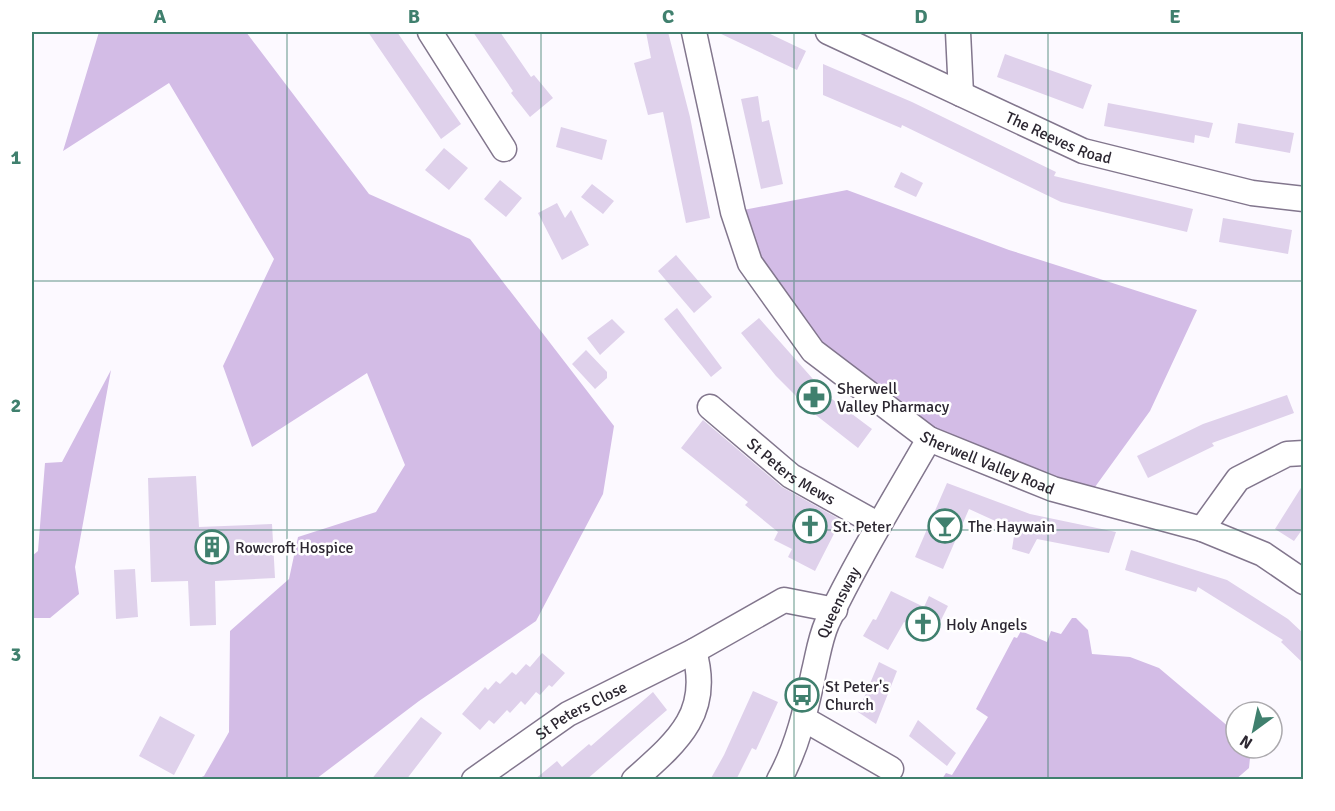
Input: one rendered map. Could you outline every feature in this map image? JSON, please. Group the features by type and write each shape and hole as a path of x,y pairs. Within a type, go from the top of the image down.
{"street":[{"path":"430,32 504,148"},
{"name":"Sherwell Valley Road","path":"694,32 733,212 750,263 813,351 929,439 1053,489 1202,529 1263,554 1304,582"},
{"name":"The Reeves Road","path":"828,32 1083,151 1252,194 1304,199"},
{"path":"958,32 961,94"},
{"name":"St Peters Mews","path":"710,407 791,476 879,525"},
{"name":"Queensway","path":"779,780 790,760 804,719 818,648 879,525 929,439"},
{"path":"1202,529 1216,506 1238,479 1287,454 1304,453"},
{"name":"St Peters Close","path":"474,780 568,714 694,651 784,600 835,610"},
{"path":"634,780 677,740 692,716 701,684 694,651"},
{"path":"804,719 891,769"}],"shaded area":[{"path":"99,32 246,32 369,194 470,239 614,426 603,494 536,621 419,701 316,779 197,779 204,776 229,732 230,631 289,579 298,537 376,512 405,465 367,373 252,447 223,366 274,259 169,83 63,151"},
{"path":"847,190 1009,250 1197,310 1150,411 1087,498 929,439 813,351 733,212"},
{"path":"111,370 75,567 79,594 50,618 32,618 32,556 38,551 45,463 62,462"},
{"path":"1072,618 1076,618 1088,630 1092,654 1130,657 1159,668 1224,723 1224,760 1250,760 1249,768 1235,780 942,779 946,773 952,775 988,717 976,709 1014,637 1017,638 1021,631 1047,642 1051,631 1061,634"}],"building":[{"path":"368,32 397,32 461,124 441,139"},
{"path":"473,32 500,32 531,77 534,75 553,98 530,117 511,93 513,91"},
{"path":"646,32 668,32 690,117 710,218 686,223 663,112 648,115 634,63 651,58"},
{"path":"717,32 766,32 806,51 797,70"},
{"path":"1005,54 1092,85 1083,109 997,77"},
{"path":"823,64 912,102 1056,172 1054,176 1193,209 1187,232 1061,202 902,125 901,128 823,95"},
{"path":"758,96 762,122 769,120 783,184 761,189 741,99"},
{"path":"1108,103 1213,123 1209,138 1195,135 1194,143 1104,126"},
{"path":"1238,123 1294,133 1290,153 1235,143"},
{"path":"561,127 607,140 602,160 556,147"},
{"path":"444,148 468,168 449,190 425,170"},
{"path":"901,172 923,183 916,197 894,187"},
{"path":"500,180 522,198 506,217 484,199"},
{"path":"592,184 614,201 603,214 581,197"},
{"path":"557,203 565,218 571,210 589,245 562,260 538,213"},
{"path":"1223,218 1292,230 1288,254 1219,242"},
{"path":"676,255 712,297 694,313 658,271"},
{"path":"677,308 722,368 711,377 664,319"},
{"path":"759,318 828,396 872,429 858,448 812,412 776,376 741,333"},
{"path":"612,319 625,332 600,355 587,338"},
{"path":"586,350 607,372 607,378 595,389 572,364"},
{"path":"1287,395 1294,413 1212,443 1214,446 1148,478 1137,456 1203,424"},
{"path":"703,420 782,487 841,520 815,571 788,557 792,549 774,540 778,532 745,505 748,502 681,448"},
{"name":"Rowcroft Hospice","path":"196,476 199,527 272,524 275,578 215,581 216,625 190,626 188,581 151,582 148,478"},
{"path":"947,483 1030,514 1116,532 1109,553 1037,539 1029,554 1012,549 1015,530 969,509 943,569 915,557"},
{"path":"1304,483 1304,527 1294,541 1275,529"},
{"path":"1131,550 1227,580 1288,619 1304,634 1304,664 1281,642 1283,640 1198,587 1196,592 1125,570"},
{"path":"135,569 138,617 116,619 114,570"},
{"name":"Holy Angels","path":"891,591 924,607 929,596 948,606 933,636 904,622 888,650 863,636 873,619 876,620"},
{"path":"542,653 565,673 552,687 549,685 540,695 536,692 525,705 521,701 510,713 507,710 494,724 489,720 480,730 462,714 485,687 488,690 496,681 500,684 512,672 516,675 526,664 530,667"},
{"path":"879,662 897,671 876,724 858,712"},
{"path":"753,691 778,702 756,750 752,748 736,780 710,780 724,755"},
{"path":"653,692 667,710 586,780 534,780 557,761 562,767 589,744 591,746"},
{"path":"160,716 195,735 174,775 139,756"},
{"path":"421,717 442,733 406,780 371,780"},
{"path":"918,720 956,753 947,766 909,736"}],"place":[{"name":"Sherwell Valley Pharmacy","path":"814,397"},
{"name":"St. Peter","path":"810,526"},
{"name":"The Haywain","path":"945,526"},
{"name":"Rowcroft Hospice","path":"212,547"},
{"name":"Holy Angels","path":"923,624"},
{"name":"St Peter's Church","path":"802,695"}]}
